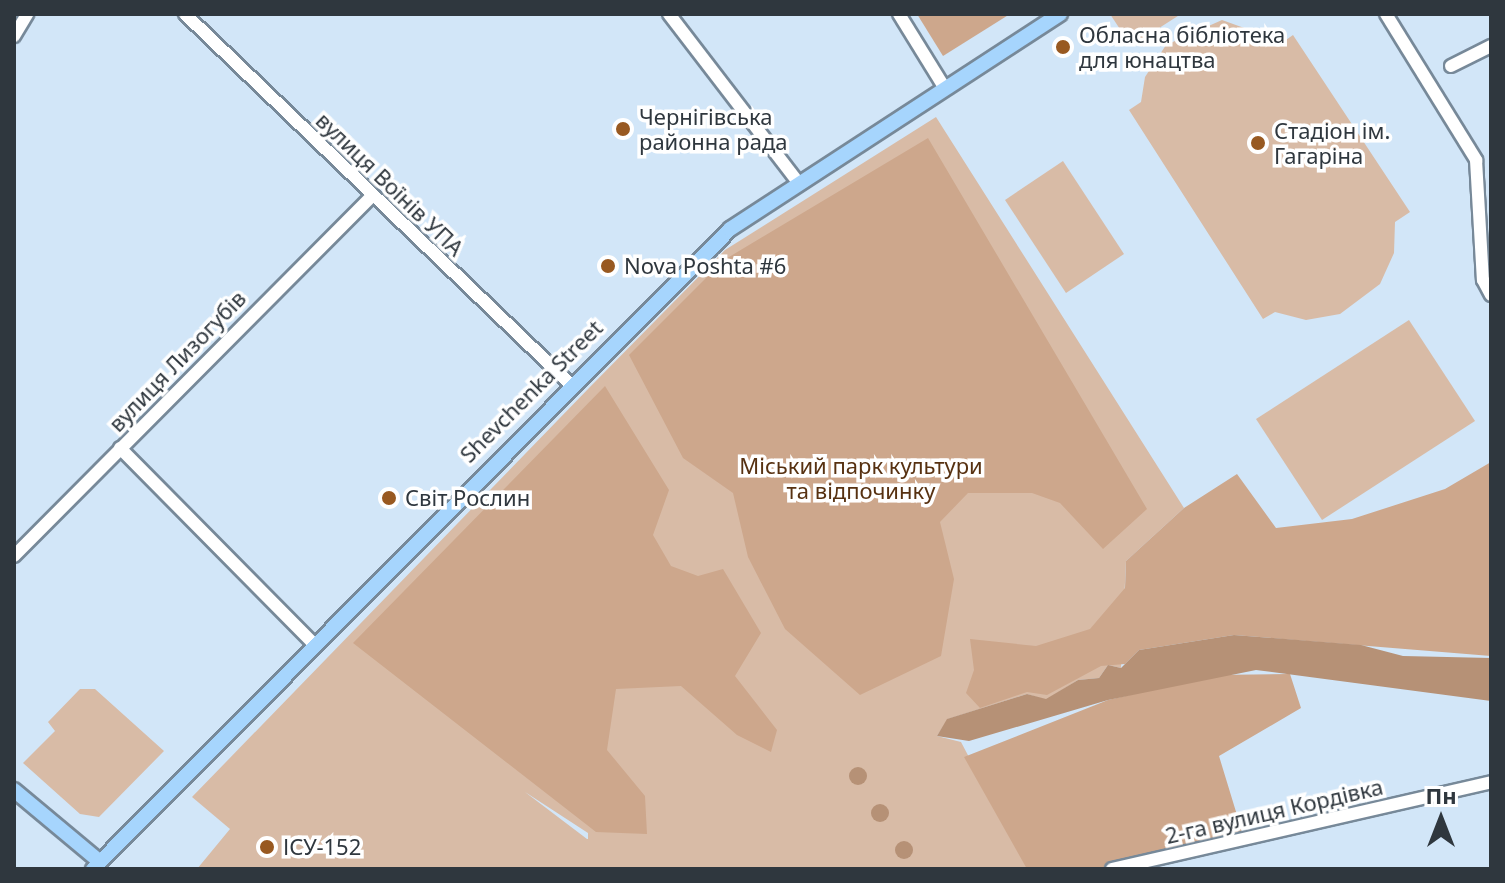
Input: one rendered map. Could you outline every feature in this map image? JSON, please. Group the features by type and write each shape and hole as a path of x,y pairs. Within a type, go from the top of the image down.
{"main road":[{"name":"Shevchenka Street","path":"100,866 569,383 730,229 797,181 1060,14"},
{"path":"14,790 100,866"}],"street":[{"path":"14,36 27,14"},
{"name":"вулиця Воїнів УПА","path":"185,14 569,383"},
{"path":"669,14 797,181"},
{"path":"899,14 944,87"},
{"path":"1386,14 1476,160 1483,280 1491,295"},
{"path":"1451,66 1491,46"},
{"name":"вулиця Лизогубів","path":"14,556 372,196"},
{"path":"120,448 314,644"},
{"name":"2-га вулиця Кордівка","path":"1112,869 1491,782"}],"green space":[{"path":"917,14 1010,14 943,56"},
{"path":"1110,14 1181,14 1131,46"},
{"name":"Стадіон ім. Гагаріна","path":"1222,20 1283,42 1293,35 1410,212 1395,222 1394,253 1380,284 1340,314 1306,320 1275,312 1263,319 1129,110 1141,102 1145,77 1166,45"},
{"name":"Міський парк культури та відпочинку","path":"936,117 1184,508 1126,561 1121,668 1108,665 1099,678 1078,680 1046,700 1027,694 948,719 937,736 961,742 1028,869 197,869 230,829 192,797 725,250","holes":["525,792 588,833 587,839"]},
{"path":"928,138 1147,509 1103,549 1060,503 1032,493 968,493 940,522 954,579 941,656 860,695 785,629 748,557 733,493 683,458 629,355 724,260"},
{"path":"1063,161 1124,254 1066,293 1005,200"},
{"path":"1409,320 1475,421 1322,520 1256,419"},
{"path":"605,386 669,490 653,535 671,566 698,576 723,569 761,633 735,676 777,730 771,752 737,735 681,686 616,689 607,750 645,796 647,834 596,832 353,643"},
{"path":"1491,462 1491,656 1234,635 1139,650 1125,664 1101,666 1047,695 1027,692 980,708 966,693 974,670 970,639 1036,646 1090,629 1125,588 1126,561 1184,508 1237,474 1276,528 1352,519 1445,489"},
{"path":"1290,674 1301,708 1219,756 1244,838 1112,869 1027,869 964,757 1108,700 1215,675"},
{"path":"80,689 95,689 164,751 99,817 80,814 23,763 55,731 48,722"}],"shaded area":[{"path":"1234,635 1361,645 1403,656 1491,658 1491,701 1256,670 1108,700 969,741 937,736 947,719 1027,694 1046,699 1078,680 1099,678 1108,665 1121,668 1139,650"},
{"path":"854,767 862,767 867,776 865,783 854,785 849,780 849,772"},
{"path":"876,804 884,804 889,813 887,820 876,822 871,817 871,809"},
{"path":"904,841 913,850 904,859 895,850"}],"place":[{"name":"Обласна бібліотека для юнацтва","path":"1063,47"},
{"name":"Чернігівська районна рада","path":"623,129"},
{"name":"Стадіон ім. Гагаріна","path":"1258,143"},
{"name":"Nova Poshta #6","path":"608,266"},
{"name":"Світ Рослин","path":"389,498"},
{"name":"ІСУ-152","path":"267,847"}]}
